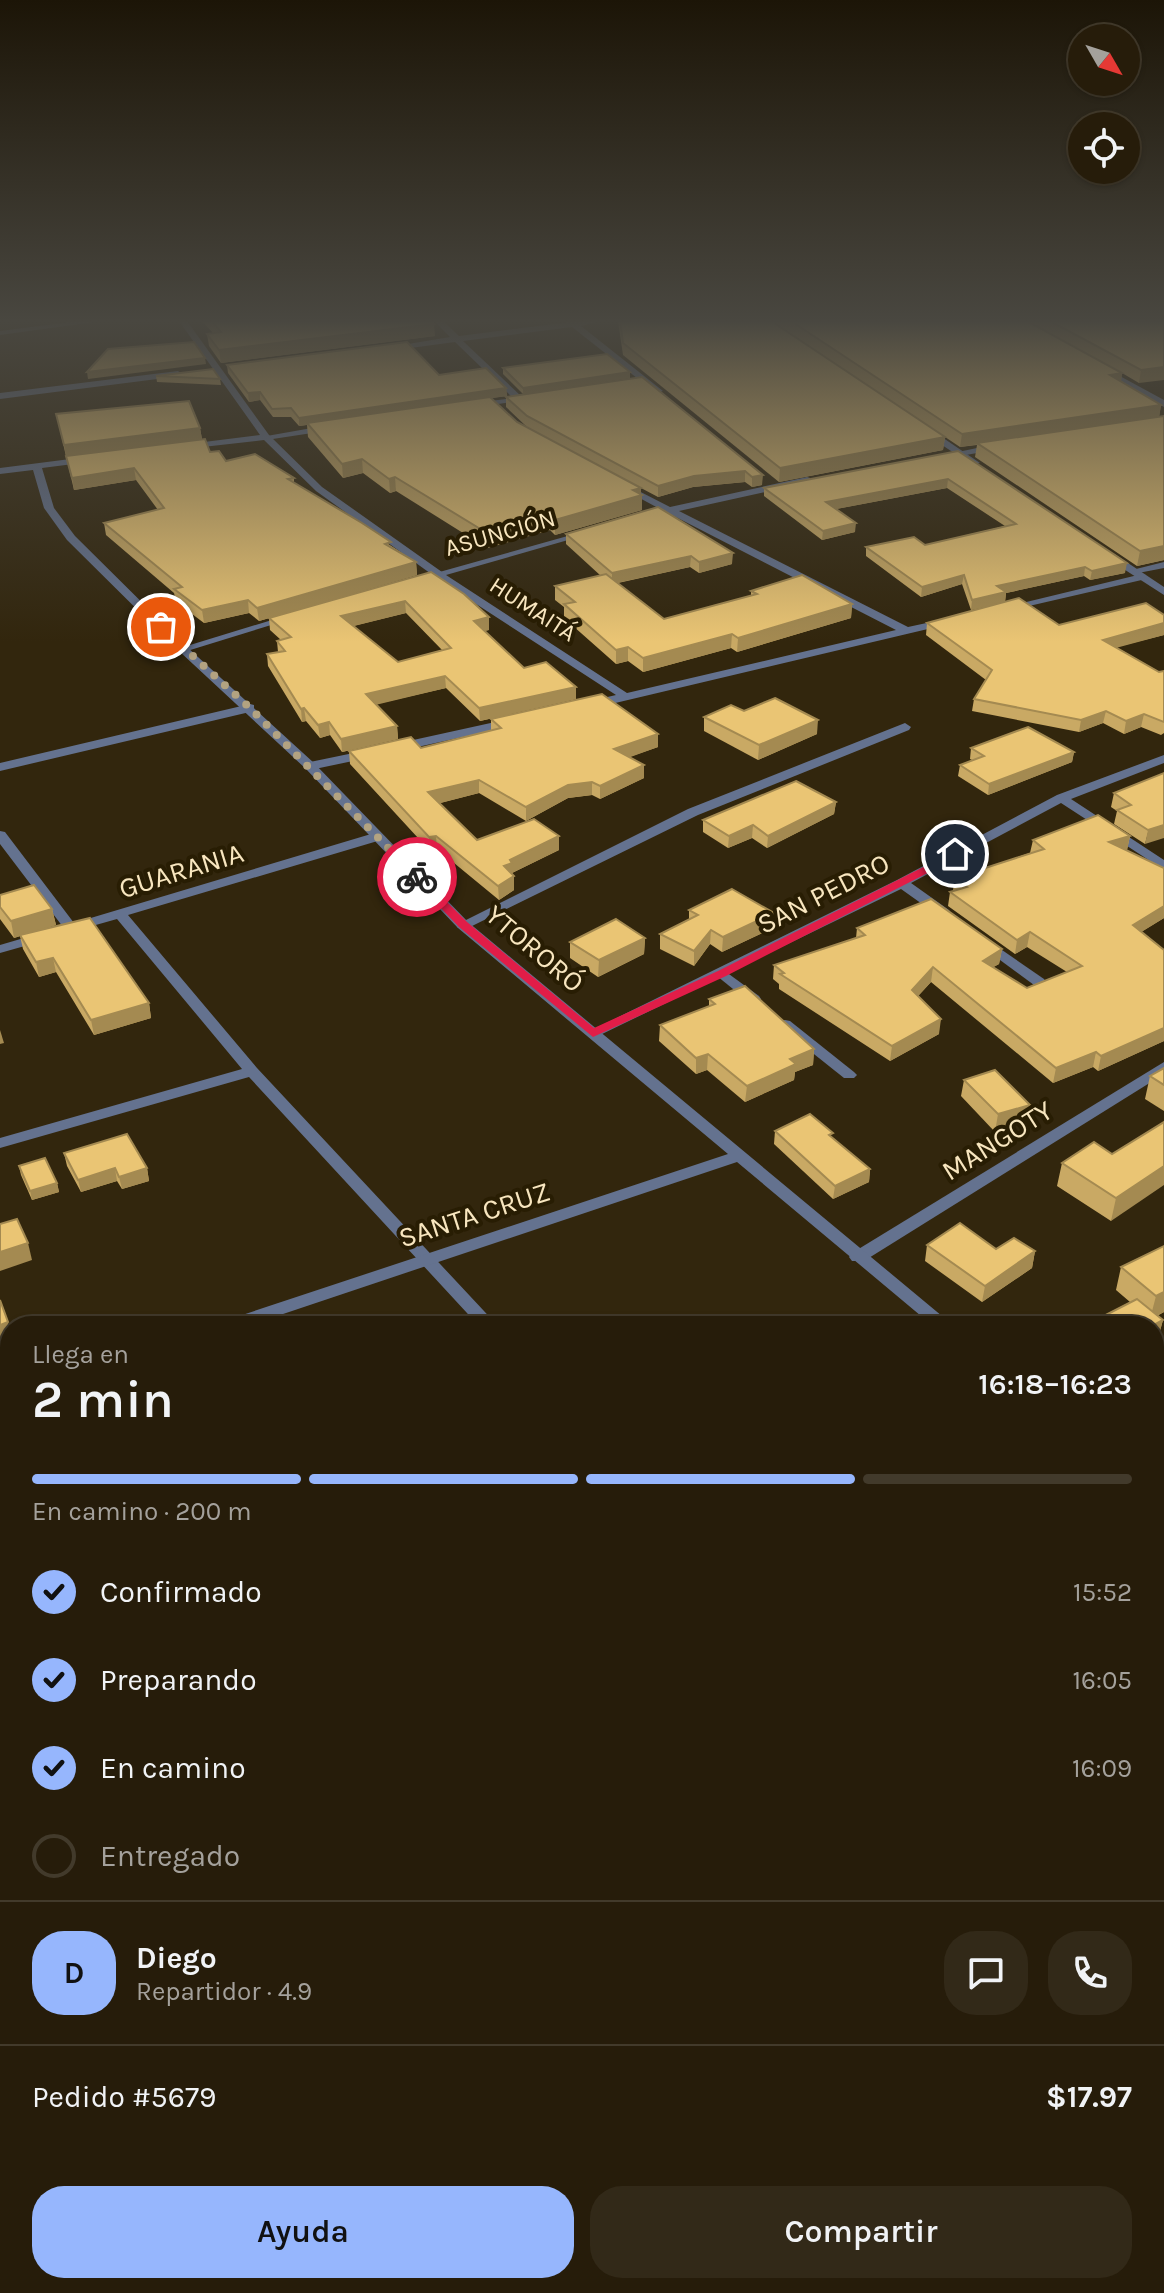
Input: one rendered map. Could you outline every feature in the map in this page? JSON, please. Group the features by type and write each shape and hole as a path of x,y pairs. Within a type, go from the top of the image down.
{"street":[{"name":"HUMAITÁ","path":"260,428 319,489 438,574 626,697"},
{"path":"175,449 328,428"},
{"path":"923,428 985,470"},
{"path":"929,458 1007,446"},
{"path":"0,471 98,459"},
{"name":"YTORORÓ","path":"37,466 49,508 71,538 183,649 310,766 463,925 932,1316"},
{"path":"763,476 774,486"},
{"path":"635,518 821,477"},
{"path":"613,482 906,631"},
{"name":"ASUNCIÓN","path":"408,583 605,526"},
{"path":"1096,546 1164,592"},
{"path":"995,611 1164,565"},
{"path":"183,649 303,614"},
{"path":"581,707 965,618"},
{"path":"0,767 250,708"},
{"path":"310,766 521,720"},
{"path":"463,925 693,812 905,727"},
{"name":"SAN PEDRO","path":"593,1033 902,883 1061,798 1164,759"},
{"path":"1061,798 1164,866"},
{"path":"0,835 71,928"},
{"name":"GUARANIA","path":"0,949 376,837"},
{"path":"902,883 952,919"},
{"path":"119,913 252,1071 480,1316"},
{"path":"977,937 1039,982"},
{"path":"722,973 849,1075"},
{"name":"MANGOTY","path":"858,1257 1164,1067"},
{"path":"0,1143 252,1071"},
{"name":"SANTA CRUZ","path":"257,1316 740,1155"}],"building":[{"path":"60,428 200,428 64,445"},
{"path":"311,428 528,428 641,488 633,490 642,495 555,520 550,515 487,533 395,477 389,479 362,459 342,464"},
{"path":"549,428 705,428 763,475 752,477 745,471 694,476 658,486"},
{"path":"730,428 932,428 945,437 780,468"},
{"path":"953,428 1003,428 962,434"},
{"path":"1081,428 1164,428 1164,546 1140,551 977,443"},
{"path":"205,439 210,452 219,451 226,461 255,454 294,478 288,479 391,542 385,544 416,562 257,608 248,600 202,610 174,589 182,587 104,523 164,508 134,468 72,478 66,456"},
{"path":"958,451 1127,563 1092,571 1085,567 997,586 1006,592 972,600 964,575 922,587 866,547 914,537 925,545 1016,524 948,479 826,502 856,523 823,531 764,488"},
{"path":"658,507 733,553 699,562 691,556 612,573 566,534"},
{"path":"431,572 464,594 489,617 474,621 524,668 546,662 576,687 479,708 445,676 366,694 397,726 341,739 329,722 318,725 304,708 301,709 267,654 285,651 277,641 291,637 269,618","holes":["405,601 451,648 398,662 341,616"]},
{"path":"606,574 664,619 757,594 751,591 802,575 852,604 738,638 732,634 643,658 628,647 616,650 564,604 575,602 555,586"},
{"path":"1019,598 1059,625 1146,603 1164,615 1164,623 1103,640 1159,672 1164,671 1164,722 1144,714 1126,721 1106,711 1081,720 974,699 992,670 927,623"},
{"path":"602,694 658,734 614,749 644,765 600,786 592,782 568,785 526,807 479,780 428,792 477,840 534,819 559,836 510,860 512,863 504,866 514,876 498,886 436,836 429,837 349,751 411,737 421,748 501,728 491,719"},
{"path":"775,698 818,720 759,745 704,717 731,705 744,711"},
{"path":"1028,727 1074,752 989,784 960,765 984,756 971,748"},
{"path":"1164,773 1164,825 1148,830 1117,810 1131,805 1114,793"},
{"path":"796,781 836,802 768,836 753,825 729,836 703,820"},
{"path":"1098,815 1130,836 1109,842 1164,868 1164,906 1133,925 1164,950 1164,1028 1101,1056 1096,1052 1056,1068 933,967 912,990 941,1019 892,1046 780,974 784,973 774,965 865,935 857,928 931,899 1002,949 983,961 1027,988 1082,966 1030,932 1017,940 950,892 967,887 954,878 1044,849 1033,840"},
{"path":"34,885 52,909 11,921 0,907 0,895"},
{"path":"732,889 774,913 723,937 711,930 694,951 660,934 698,915 689,910"},
{"path":"90,918 149,1003 91,1020 53,958 36,962 20,935"},
{"path":"616,919 645,938 599,960 570,942"},
{"path":"745,986 814,1049 790,1059 796,1064 747,1086 708,1054 696,1058 660,1025 715,1004 709,999"},
{"path":"1164,1068 1164,1085 1150,1076"},
{"path":"995,1070 1030,1105 998,1114 964,1080"},
{"path":"810,1114 833,1133 829,1135 870,1169 835,1186 775,1131"},
{"path":"1164,1122 1164,1166 1116,1198 1062,1163 1094,1142 1112,1154"},
{"path":"127,1134 147,1168 119,1177 115,1168 78,1180 64,1153"},
{"path":"45,1158 57,1183 30,1191 19,1166"},
{"path":"17,1219 28,1243 0,1252 0,1224"},
{"path":"960,1223 996,1249 1014,1238 1035,1251 985,1286 927,1245"},
{"path":"1164,1246 1164,1292 1156,1296 1121,1267"},
{"path":"1137,1299 1158,1316 1104,1316"},
{"path":"0,1300 6,1316 0,1316"}],"way so far":[{"path":"161,627 310,766 417,877"}],"route":[{"path":"417,877 463,925 593,1033 722,973 955,854"}]}
